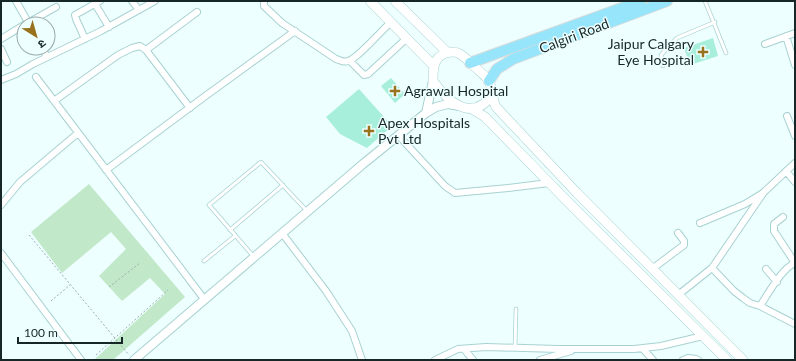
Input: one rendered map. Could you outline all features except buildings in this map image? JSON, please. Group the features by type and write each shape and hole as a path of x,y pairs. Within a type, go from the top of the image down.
{"main road":[{"path":"370,1 433,65"},
{"path":"395,1 447,52"},
{"name":"Calgiri Road","path":"470,63 641,1"},
{"name":"Calgiri Road","path":"489,81 497,69 513,59 649,4 667,1"},
{"path":"727,360 485,117 472,109 459,106 445,95 433,82 433,65 437,58 447,52 457,52 489,81 492,88 493,102 496,107 577,193 743,360"},
{"path":"472,109 482,106 492,95"}],"street":[{"path":"16,1 23,16"},
{"path":"132,1 138,10"},
{"path":"1,80 16,74 32,64 109,27 155,1"},
{"path":"264,1 264,6 282,23 336,59 346,62 350,61 391,22"},
{"path":"85,39 76,16 98,2 109,27"},
{"path":"41,16 56,7"},
{"path":"146,50 197,12"},
{"path":"1,39 16,30"},
{"path":"106,170 295,31"},
{"path":"764,44 795,33"},
{"path":"786,36 795,65"},
{"path":"350,61 364,75 368,74 407,38"},
{"path":"54,101 118,55 140,46 146,50 190,108"},
{"path":"1,48 7,62"},
{"path":"36,77 204,299"},
{"path":"426,113 433,82"},
{"path":"131,357 204,299 307,211 426,113 436,107 448,104 459,106"},
{"path":"795,116 788,118 795,136"},
{"path":"1,205 20,182 78,133"},
{"path":"398,135 445,186 455,192 508,188 549,182"},
{"path":"700,222 745,204 764,192 795,163"},
{"path":"786,171 795,182"},
{"path":"678,295 712,268 764,192"},
{"path":"760,306 790,265 795,263 774,231 774,224 783,217"},
{"path":"282,233 326,291 352,331 362,360"},
{"path":"652,269 684,245 684,241 678,233"},
{"path":"1,253 80,360"},
{"path":"712,268 734,291 750,303 760,306 795,324"},
{"path":"766,269 777,282"},
{"path":"435,360 458,349 486,347 643,349 683,342 703,336"},
{"path":"464,349 473,360"},
{"path":"540,360 577,349"},
{"path":"643,349 652,360"},
{"path":"683,360 688,358 698,360"}],"lane":[{"path":"705,1 715,22 726,53"},
{"path":"663,66 661,55 677,38 715,22"},
{"path":"254,257 209,206 261,162 307,211"},
{"path":"230,230 283,185"},
{"path":"204,261 234,236"},
{"path":"515,348 516,309"}],"path":[{"path":"28,235 131,357"},
{"path":"109,287 140,263"},
{"path":"51,300 70,285"},
{"path":"96,355 168,290"}],"green space":[{"path":"89,184 185,297 113,360 95,359 165,294 150,278 122,301 99,276 126,249 111,232 62,273 31,232"}],"place":[{"name":"Jaipur Calgary Eye Hospital","path":"703,52"},
{"name":"Agrawal Hospital","path":"395,91"},
{"name":"Apex Hospitals Pvt Ltd","path":"369,131"}]}
